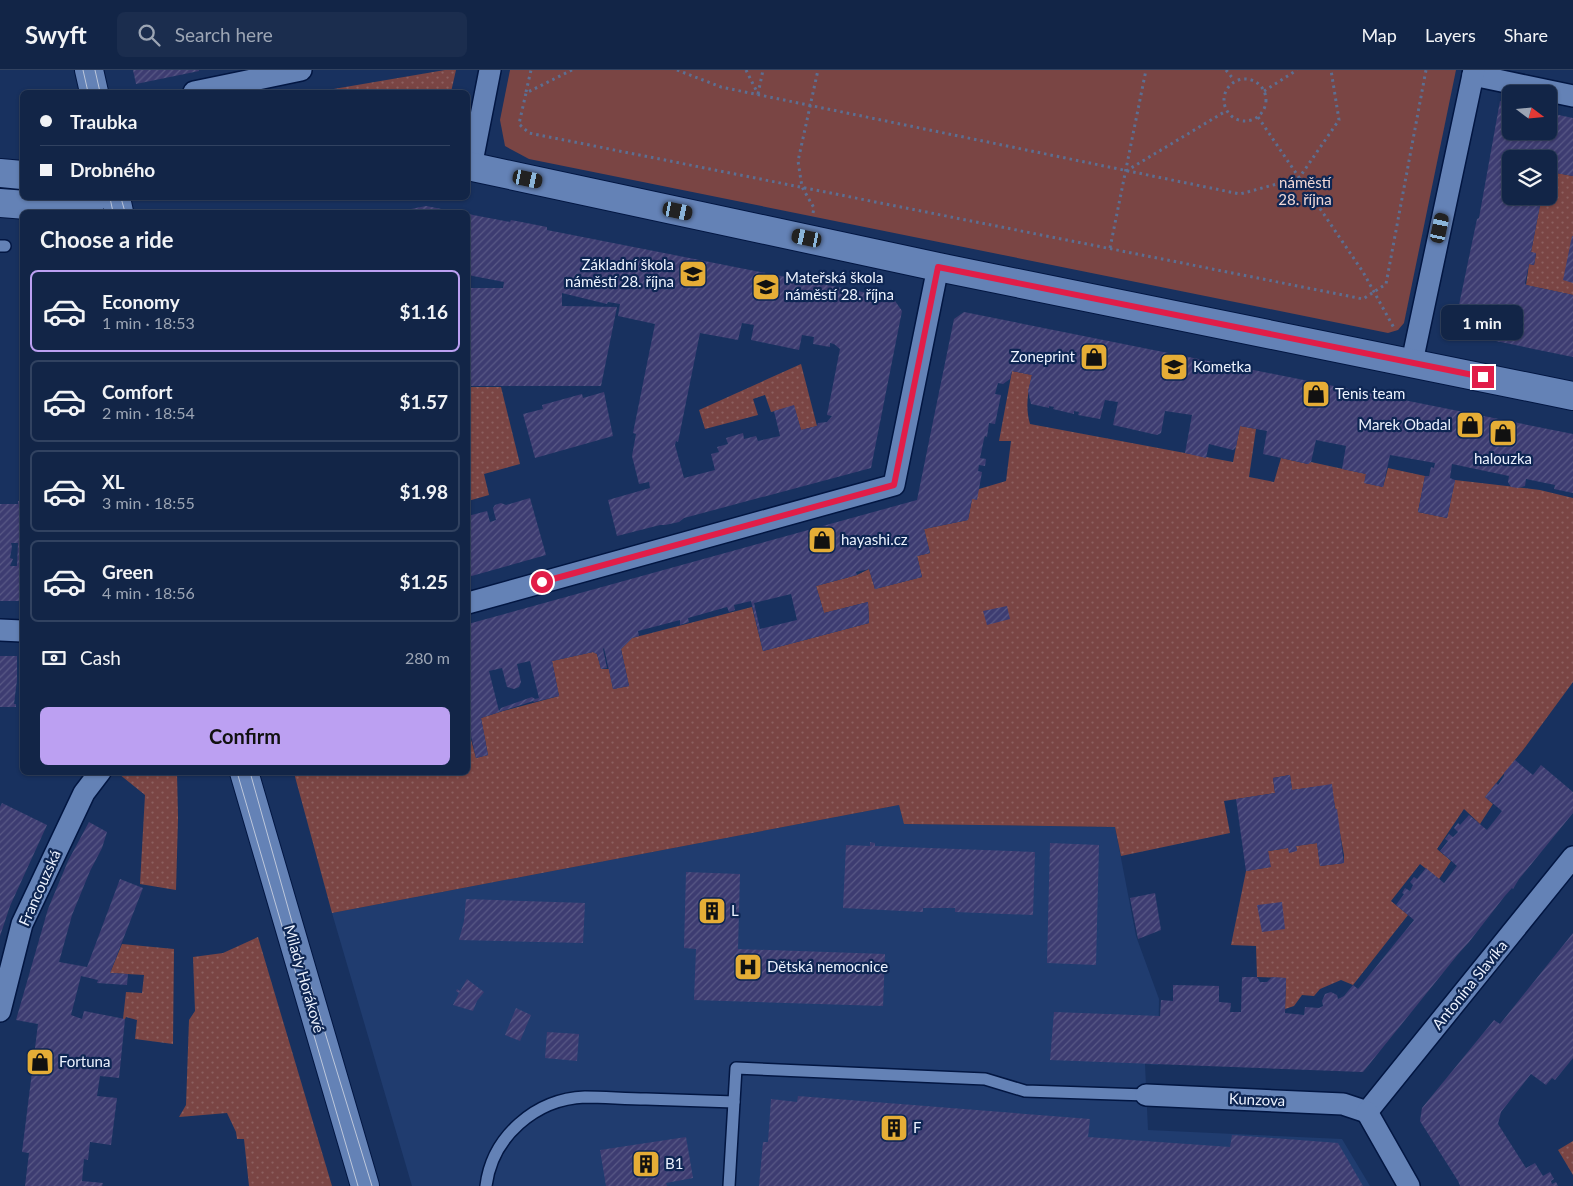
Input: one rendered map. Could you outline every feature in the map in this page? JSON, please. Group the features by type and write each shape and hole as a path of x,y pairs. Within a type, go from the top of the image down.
{"street":[{"path":"89,70 94,90"},
{"path":"204,90 301,70"},
{"path":"470,161 490,70"},
{"path":"1412,362 1473,72 1573,96"},
{"path":"470,166 938,267 1573,396"},
{"path":"0,173 20,175"},
{"path":"0,203 65,208 88,200"},
{"path":"470,602 894,485 938,267"},
{"path":"0,630 20,631"},
{"name":"Francouzská","path":"0,1011 22,924 84,793 98,775"},
{"name":"Milady Horákové","path":"245,775 365,1186"},
{"name":"Antonína Slavíka","path":"1366,1112 1573,857"},
{"name":"Kunzova","path":"1146,1095 1343,1104 1366,1112"},
{"path":"1366,1112 1409,1186"}],"lane":[{"path":"729,1186 736,1068 985,1080 1025,1091 1146,1095"},
{"path":"486,1186 496,1151 509,1133 530,1116 552,1104 584,1097 734,1102"}],"path":[{"path":"531,70 519,124 529,133 1363,299 1375,293 1386,284 1426,70"},
{"path":"526,93 572,70"},
{"path":"677,70 721,87 1240,194 1299,178 1339,120 1332,70"},
{"path":"746,70 758,94"},
{"path":"758,94 763,70"},
{"path":"812,217 814,208 802,187 798,162 818,70"},
{"path":"1110,248 1146,70"},
{"path":"1226,70 1234,80"},
{"path":"1264,91 1297,70"},
{"path":"1248,78 1255,80 1264,91 1266,105 1258,117 1244,121 1231,116 1226,111 1223,98 1229,85 1234,80 1248,78"},
{"path":"1126,171 1226,111"},
{"path":"1258,117 1363,272 1412,362"}],"shaded area":[{"name":"Dětská nemocnice","path":"899,805 904,824 1115,827 1136,936 1159,999 1158,1065 1145,1064 1148,1130 1342,1139 1370,1186 412,1186 332,913"}],"green space":[{"path":"445,70 456,70 451,90 328,90"},
{"name":"náměstí 28. října","path":"510,70 1456,70 1404,323 1398,330 1388,333 529,159 505,146 500,120"},
{"path":"1557,173 1573,176 1573,295 1526,285 1529,264 1534,265 1536,254 1531,252 1540,205 1557,205"},
{"path":"801,364 817,426 801,430 794,406 771,412 765,395 753,399 758,415 705,429 699,410"},
{"path":"1012,371 1032,375 1027,405 1030,424 1233,462 1240,426 1256,429 1249,477 1274,482 1281,458 1308,464 1311,462 1366,474 1365,483 1383,487 1388,468 1425,476 1418,512 1447,518 1455,480 1540,490 1573,498 1573,682 1523,750 1485,797 1493,804 1480,824 1464,809 1437,849 1451,861 1439,879 1420,864 1391,901 1408,915 1353,985 1341,980 1320,989 1314,996 1302,995 1294,1006 1285,1009 1286,978 1257,977 1256,946 1231,945 1246,871 1270,867 1268,851 1288,848 1297,851 1296,846 1317,843 1320,866 1344,863 1331,785 1292,790 1290,775 1273,778 1275,793 1224,801 1230,833 1121,856 1115,827 904,824 899,805 332,913 295,775 470,775 470,736 476,758 488,755 481,718 559,696 552,661 593,652 597,654 601,669 609,669 613,689 629,686 621,649 632,638 752,607 763,651 869,623 868,602 824,613 816,586 857,575 869,569 875,589 922,577 917,556 930,553 924,529 968,520 972,499 979,489 1006,481 1011,441 999,441"},
{"path":"470,387 501,387 520,464 484,474 489,495 470,500"},
{"path":"120,775 177,775 176,890 140,884 145,795"},
{"path":"258,937 332,1186 249,1186 244,1139 237,1139 236,1132 227,1113 179,1117 186,1105 189,1020 195,1011 193,957 223,953"},
{"path":"122,944 174,949 173,1044 135,1039 137,1020 126,1017 123,1019 126,992 142,993 144,975 110,973"},
{"path":"1573,1141 1573,1175 1558,1150"}],"building":[{"path":"133,70 199,70 199,71 136,84"},
{"path":"1500,101 1502,102 1502,140 1558,140 1558,115 1573,118 1573,176 1557,173 1557,150 1502,150 1502,205 1540,205 1531,252 1536,253 1534,265 1529,264 1525,283 1526,285 1573,295 1573,357 1452,332 1477,219 1479,218"},
{"path":"426,206 447,210 406,210"},
{"path":"470,214 547,227 547,230 893,298 902,311 871,468 684,518 679,522 617,536 608,500 650,488 649,482 639,484 632,456 636,434 633,433 655,324 618,316 620,304 608,302 607,304 562,293 562,306 617,307 601,386 470,386 470,288 503,288 504,282 470,275","holes":["742,323 754,325 751,340 799,350 802,335 814,337 813,344 830,347 830,343 840,349 827,415 832,416 827,422 818,423 817,426 801,430 794,405 774,411 780,436 758,441 756,436 744,439 743,433 726,438 728,444 717,447 719,452 711,454 715,470 684,478 675,445 676,441 678,442 700,333 738,340"]},
{"path":"1573,236 1573,283 1563,280"},
{"path":"964,312 1573,434 1573,493 1554,489 1555,485 1526,479 1525,486 1511,487 1508,482 1509,476 1452,464 1450,478 1455,481 1447,518 1418,512 1425,476 1429,476 1431,467 1434,468 1435,463 1390,455 1383,487 1364,483 1366,474 1342,469 1346,446 1316,440 1311,462 1308,464 1263,454 1267,431 1240,426 1236,447 1233,450 1209,444 1206,458 1185,453 1192,415 1165,411 1161,433 1157,435 1113,425 1118,402 1105,400 1100,419 1078,415 1079,412 1074,411 1074,414 1053,409 1054,407 1049,406 1049,408 1031,404 1028,391 1032,375 1012,371 1010,379 1003,384 998,383 995,394 1001,395 995,424 989,423 987,437 985,436 984,439 980,458 986,459 985,466 979,465 978,471 982,472 977,500 972,499 968,520 924,529 930,553 917,556 922,577 875,589 869,569 856,572 857,575 816,586 824,613 868,602 869,623 763,651 751,601 734,605 735,610 729,612 727,607 688,618 689,622 680,625 680,620 638,631 639,636 632,638 621,649 629,686 613,689 604,648 607,668 601,669 597,654 593,652 552,661 559,696 533,701 481,718 488,755 476,758 470,732 470,623 917,500 954,319","holes":["791,594 797,620 760,629 754,603","530,661 539,698 535,699 532,697 501,708 499,711 489,671 502,668 507,687 514,689 519,687 521,682 517,664"]},
{"path":"604,392 613,436 535,458 523,414 543,409 542,405 582,394 583,398"},
{"path":"530,498 546,555 470,576 470,515 487,511 490,522 496,520 493,508 495,505 501,503 506,505"},
{"path":"18,501 20,501 20,601 0,601 0,504 18,504","holes":["11,543 18,543 17,566 10,566 13,559 10,558"]},
{"path":"1007,606 1010,619 987,625 983,611"},
{"path":"0,656 17,656 14,704 16,704 16,707 0,707"},
{"path":"1515,760 1533,775 1541,765 1573,792 1573,813 1363,1072 1050,1060 1054,1012 1160,1016 1161,1000 1173,1001 1173,985 1219,986 1219,1002 1231,1003 1230,1012 1241,1012 1242,977 1257,977 1260,982 1267,982 1272,977 1286,978 1285,1013 1304,1015 1305,1007 1319,1008 1323,1006 1322,1001 1325,994 1331,992 1337,995 1338,999 1344,996 1353,985 1358,989 1414,920 1396,905 1404,894 1402,893 1405,888 1410,891 1413,885 1410,882 1414,877 1417,879 1426,868 1444,883 1457,866 1440,851 1448,841 1445,839 1449,834 1453,837 1458,832 1454,828 1458,823 1460,825 1469,815 1487,830 1502,811 1485,797 1496,783 1498,785 1504,773"},
{"path":"1290,775 1292,790 1332,784 1344,863 1320,866 1317,843 1296,846 1297,851 1289,853 1288,848 1268,851 1271,867 1246,871 1236,799 1275,793 1273,778"},
{"path":"2,803 47,825 10,906 0,936 0,807"},
{"path":"89,822 107,832 102,848 90,871 72,915 59,962 87,967 120,879 143,888 110,973 128,974 127,985 97,983 98,980 81,976 71,1015 82,1019 84,1011 125,1019 119,1078 100,1076 97,1096 117,1098 111,1145 90,1142 88,1160 84,1159 82,1181 103,1183 102,1186 25,1186 29,1153 22,1152 38,1024 16,1020 48,909 68,861"},
{"path":"870,842 875,843 875,846 1035,852 1033,915 955,912 955,908 923,908 923,912 843,908 846,845 870,846"},
{"path":"1050,843 1099,845 1096,965 1047,963"},
{"name":"L","path":"686,872 740,874 738,949 885,954 883,1006 694,1000 696,949 684,948"},
{"path":"1155,893 1161,930 1138,939 1130,898"},
{"path":"466,899 585,903 583,943 459,940 464,921"},
{"path":"1282,902 1285,929 1262,932 1257,905"},
{"path":"1573,933 1573,1058 1555,1080 1552,1078 1546,1085 1531,1074 1501,1112 1498,1124 1526,1168 1535,1163 1543,1176 1550,1172 1554,1179 1551,1181 1552,1184 1556,1182 1558,1186 1460,1186 1420,1121 1422,1108 1494,1020 1500,1024"},
{"path":"467,979 484,992 477,1001 473,1011 453,1005 459,993 456,991 457,989 460,991"},
{"path":"516,1008 531,1015 520,1041 505,1035"},
{"path":"547,1032 579,1034 577,1061 545,1058"},
{"path":"798,1096 1090,1119 1088,1137 1230,1147 1232,1135 1338,1143 1363,1186 759,1186 763,1142 768,1142 771,1099 797,1102"},
{"name":"B1","path":"686,1137 693,1178 666,1183 667,1186 606,1186 600,1150"}],"tram line":[{"path":"83,70 88,90"},
{"path":"95,70 100,90"},
{"path":"110,200 113,210"},
{"path":"122,200 124,210"},
{"path":"238,775 358,1186"},
{"path":"251,775 301,954 372,1186"}],"place":[{"name":"Základní škola náměstí 28. října","path":"693,274"},
{"name":"Mateřská škola náměstí 28. října","path":"766,287"},
{"name":"Zoneprint","path":"1094,357"},
{"name":"Kometka","path":"1174,367"},
{"name":"Tenis team","path":"1316,394"},
{"name":"Marek Obadal","path":"1470,425"},
{"name":"halouzka","path":"1503,433"},
{"name":"hayashi.cz","path":"822,540"},
{"name":"L","path":"712,911"},
{"name":"Dětská nemocnice","path":"748,967"},
{"name":"Fortuna","path":"40,1062"},
{"name":"F","path":"894,1128"},
{"name":"B1","path":"646,1164"}],"route":[{"path":"542,582 894,485 938,267 1483,377"}]}
